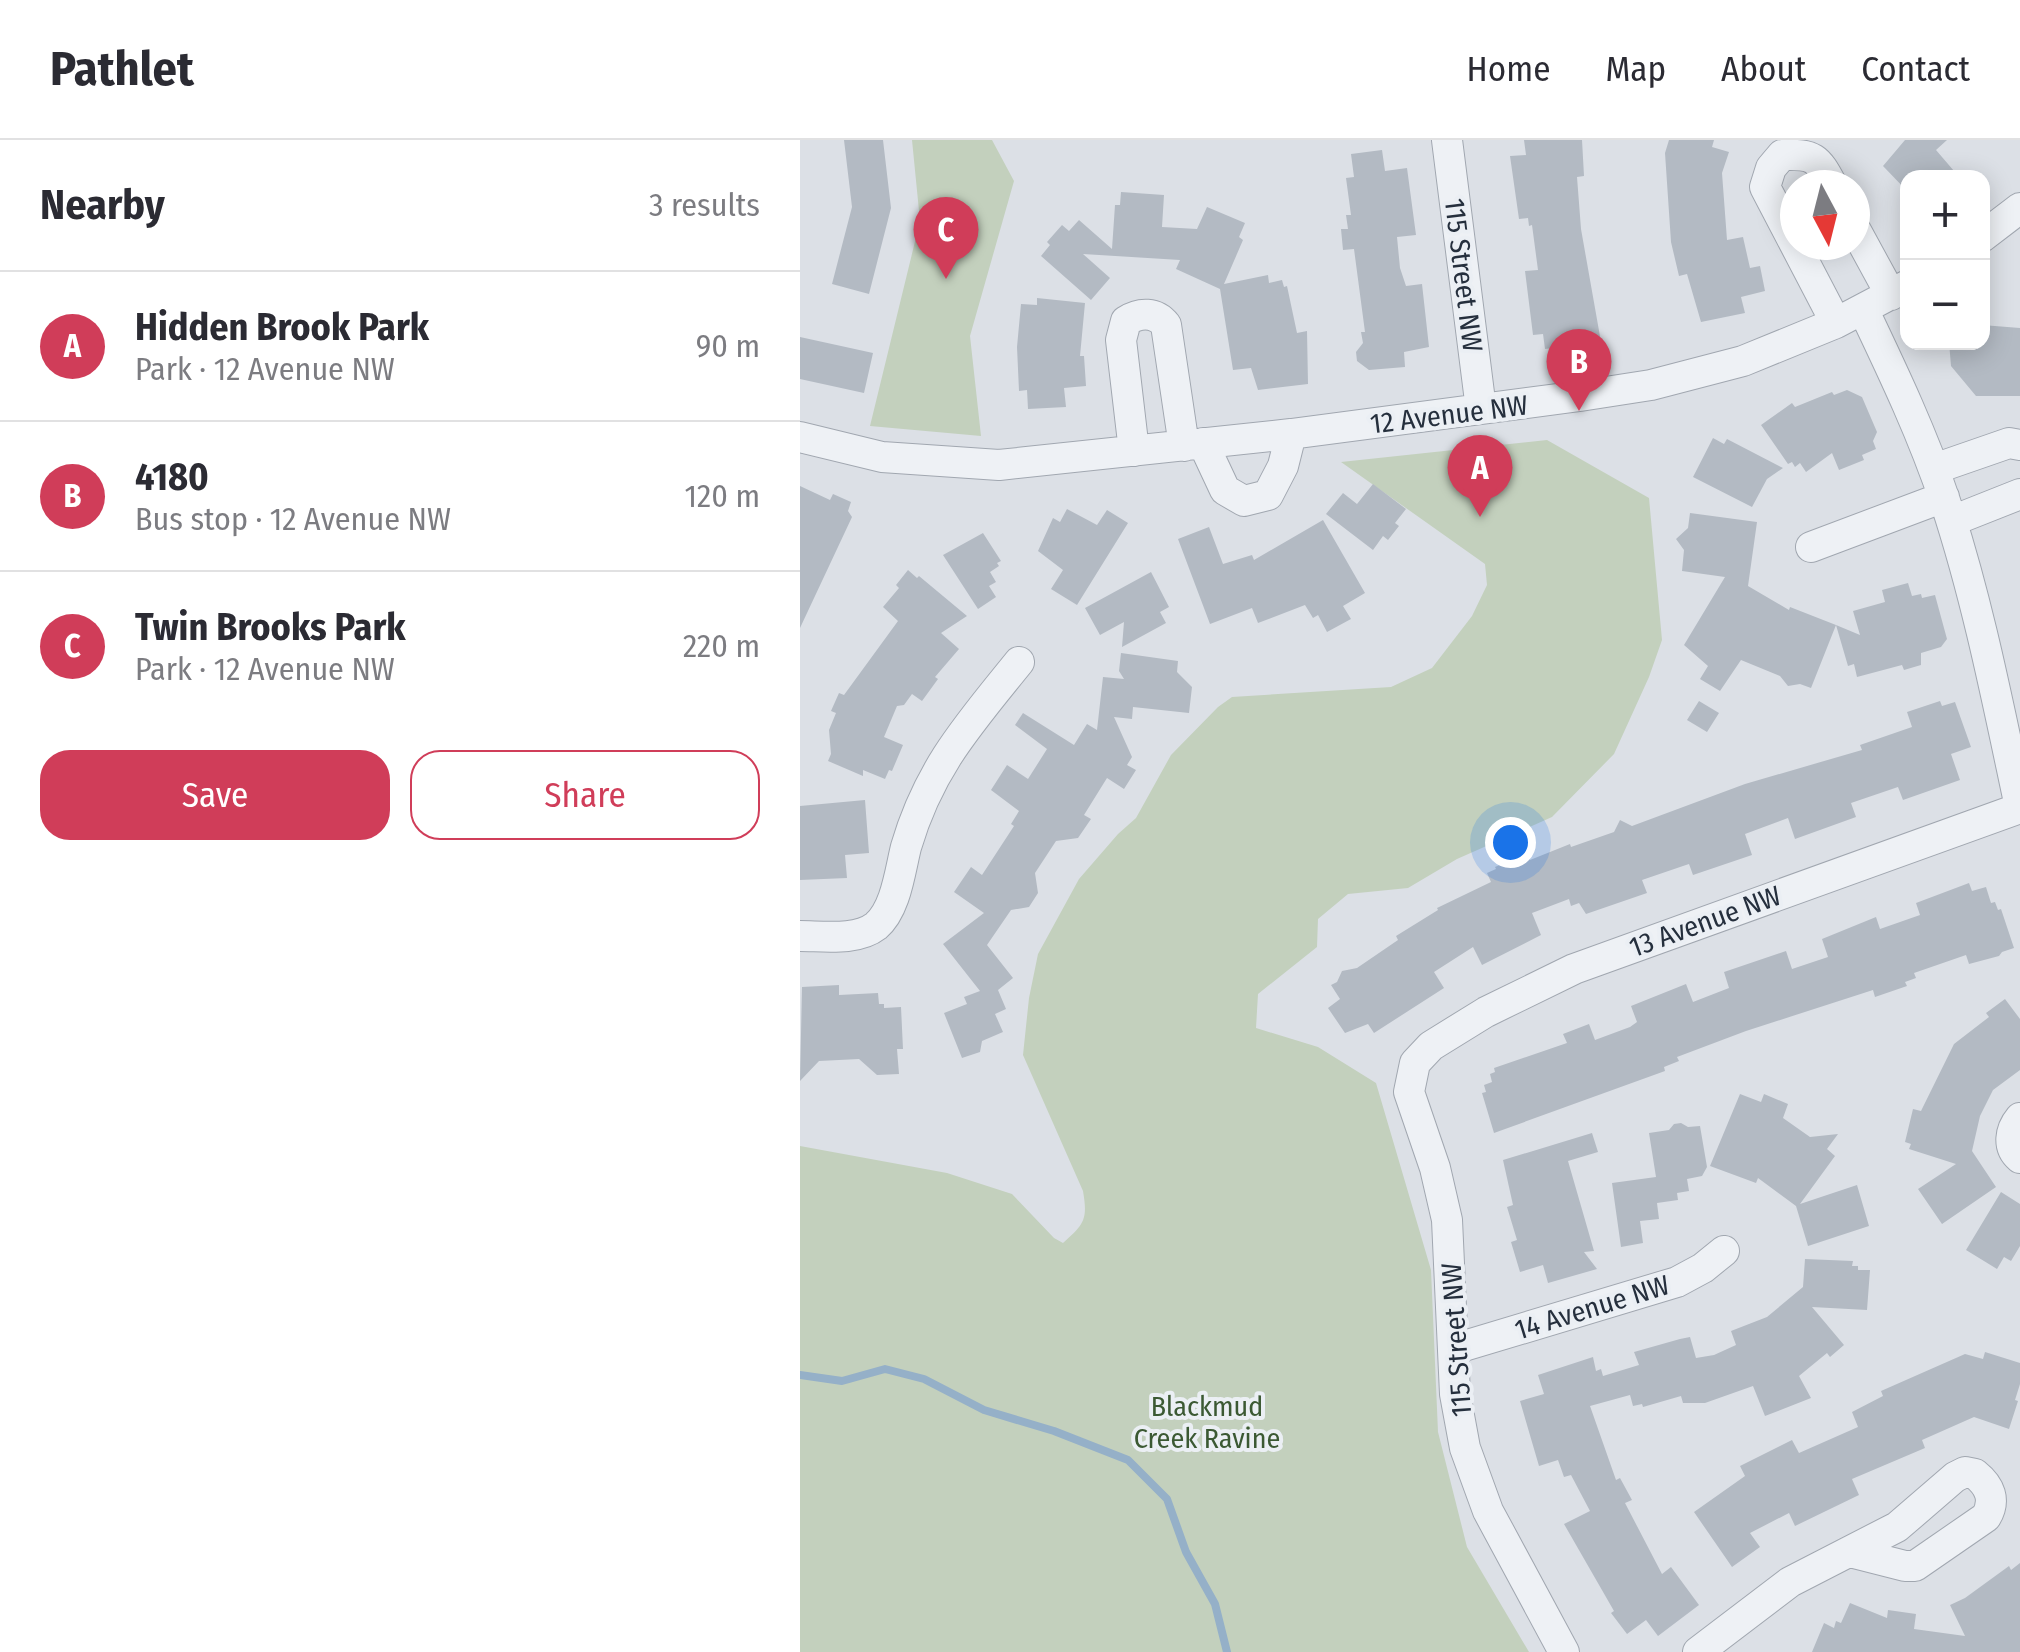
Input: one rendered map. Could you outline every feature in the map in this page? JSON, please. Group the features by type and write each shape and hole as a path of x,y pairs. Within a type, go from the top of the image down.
{"street":[{"name":"115 Street NW","path":"1447,140 1481,410"},
{"path":"1780,210 1765,187 1770,168 1782,155 1806,154 1824,170"},
{"path":"1990,231 2020,208"},
{"name":"12 Avenue NW","path":"800,436 882,457 999,465 1291,434 1580,396 1698,374 1743,361 1850,316 1900,290 1870,249"},
{"path":"1813,260 1850,316 1943,496 1985,644 2020,808"},
{"path":"1134,451 1121,340 1126,321 1140,315 1155,316 1166,325 1194,444 1225,490 1244,501 1268,495 1278,480 1291,434"},
{"path":"1811,546 1943,496 2009,443 2020,445"},
{"path":"1943,496 2020,494"},
{"path":"800,936 853,935 879,923 890,902 920,805 938,768 1019,662"},
{"name":"13 Avenue NW","path":"1411,1071 1432,1046 1541,982 2020,808"},
{"name":"115 Street NW","path":"1411,1071 1409,1092 1436,1168 1447,1220 1460,1420 1475,1478 1496,1526 1564,1652"},
{"path":"2020,1118 2011,1141 2020,1158"},
{"name":"14 Avenue NW","path":"1454,1349 1677,1282 1724,1251"},
{"path":"1698,1652 1790,1582 1850,1552"}],"green space":[{"path":"912,140 992,140 1014,181 970,336 981,436 870,426 920,221"},
{"name":"Blackmud Creek Ravine","path":"1547,440 1649,498 1662,640 1614,754 1552,817 1457,859 1408,888 1348,894 1318,919 1317,947 1258,994 1256,1028 1318,1047 1376,1083 1431,1270 1438,1432 1467,1547 1529,1652 800,1652 800,1146 947,1173 1012,1194 1063,1243 1080,1226 1085,1209 1083,1191 1023,1055 1038,954 1079,879 1136,818 1171,755 1232,697 1391,687 1432,668 1472,616 1487,585 1485,564 1341,462"}],"building":[{"path":"844,140 883,140 891,208 869,294 832,284 852,207"},
{"path":"1524,140 1582,140 1584,176 1577,177 1581,229 1601,342 1545,349 1543,334 1533,335 1525,271 1538,270 1532,225 1529,226 1528,218 1519,219 1510,156 1526,155"},
{"path":"1669,140 1714,140 1712,147 1729,152 1722,173 1727,240 1743,237 1750,268 1760,266 1765,291 1741,297 1745,313 1701,322 1687,274 1679,276 1671,242 1665,153"},
{"path":"1905,140 1947,140 1936,150 1953,170 1900,170 1900,184 1883,166"},
{"path":"1382,150 1385,171 1407,168 1416,235 1397,237 1400,268 1406,286 1422,284 1429,347 1404,352 1405,367 1369,370 1357,361 1356,352 1363,343 1361,332 1365,332 1354,249 1343,250 1341,229 1348,229 1346,215 1351,215 1346,178 1354,177 1351,154"},
{"path":"1121,192 1164,195 1162,227 1197,229 1207,207 1245,223 1239,237 1243,240 1224,284 1268,275 1269,283 1282,280 1287,286 1297,333 1307,331 1308,384 1258,390 1251,368 1233,370 1220,289 1176,269 1180,260 1083,254 1110,278 1091,300 1041,256 1062,225 1069,231 1079,220 1112,249 1115,205 1120,205"},
{"path":"1037,298 1085,303 1080,356 1084,356 1086,386 1064,388 1066,407 1028,409 1027,390 1019,391 1017,347 1021,304 1037,305"},
{"path":"1990,326 2020,328 2020,396 1976,396 1951,366 1950,350 1990,350"},
{"path":"800,337 873,353 864,393 800,379"},
{"path":"1847,390 1862,397 1877,432 1873,441 1876,449 1862,455 1864,460 1839,470 1832,453 1806,472 1800,463 1795,467 1792,462 1788,464 1761,425 1792,403 1795,407"},
{"path":"1713,438 1724,444 1727,439 1783,468 1767,479 1752,507 1693,477"},
{"path":"1373,484 1406,509 1388,540 1383,536 1373,550 1326,514 1343,493 1357,504"},
{"path":"800,486 830,500 833,494 851,502 848,511 852,517 800,628"},
{"path":"1067,509 1097,525 1107,510 1128,523 1077,605 1051,589 1063,570 1038,551 1053,518 1060,522"},
{"path":"1690,513 1757,522 1748,586 1789,610 1790,607 1836,625 1811,688 1800,684 1788,686 1780,676 1741,660 1720,691 1700,679 1708,666 1684,645 1725,577 1682,571 1684,550 1676,539 1688,528"},
{"path":"1323,520 1365,593 1343,606 1351,619 1327,632 1318,615 1313,618 1305,605 1258,623 1252,608 1210,624 1178,539 1209,527 1223,564 1252,555 1254,560"},
{"path":"983,533 1001,561 990,572 996,582 989,586 996,597 978,609 943,555"},
{"path":"908,570 967,616 941,633 959,649 935,677 938,679 922,701 912,694 904,705 897,706 884,737 903,745 892,771 885,779 863,770 863,776 828,761 829,730 836,713 831,711 839,693 844,695 898,621 883,607"},
{"path":"1151,572 1169,607 1160,612 1166,623 1122,647 1124,622 1100,635 1085,608"},
{"path":"1908,583 1912,596 1935,595 1947,639 1941,647 1921,653 1921,665 1904,670 1902,665 1857,677 1854,664 1848,666 1836,625 1860,635 1853,611 1885,602 1882,590"},
{"path":"1121,653 1178,661 1177,672 1192,687 1189,713 1133,707 1132,719 1114,717 1132,757 1127,765 1136,770 1124,789 1107,778 1084,815 1091,819 1078,838 1056,841 1035,873 1038,893 1029,907 1011,910 987,945 1013,978 998,990 1006,1009 995,1014 1003,1032 982,1041 980,1052 962,1058 944,1013 967,1004 964,997 980,991 943,944 984,913 954,892 971,867 982,875 1014,826 1011,824 1019,811 991,790 1007,765 1028,779 1047,749 1015,725 1023,713 1074,745 1087,724 1097,730 1103,677 1124,679 1119,671"},
{"path":"1699,701 1719,713 1707,732 1687,720"},
{"path":"1940,701 1942,706 1955,702 1971,747 1951,754 1960,780 1903,800 1898,787 1851,803 1856,817 1795,839 1788,818 1745,834 1752,855 1693,875 1689,864 1642,880 1647,893 1586,914 1579,903 1571,906 1569,899 1532,913 1541,935 1482,965 1473,947 1434,972 1444,988 1374,1033 1368,1024 1345,1033 1328,1008 1340,999 1331,985 1342,971 1357,968 1437,908 1491,882 1487,873 1495,867 1527,853 1530,860 1614,832 1620,820 1632,826 1745,784 1862,750 1860,745 1912,727 1907,712"},
{"path":"865,800 869,853 845,855 847,878 800,880 800,806"},
{"path":"1969,883 1972,891 1986,887 1991,903 2001,909 2014,948 1969,964 1966,955 1914,973 1916,978 1905,982 1907,986 1875,997 1873,990 1746,1031 1677,1057 1679,1061 1664,1067 1665,1071 1494,1133 1482,1093 1486,1092 1484,1085 1492,1082 1490,1074 1495,1072 1494,1068 1567,1043 1563,1034 1589,1024 1595,1040 1630,1027 1637,1022 1631,1006 1686,984 1693,1002 1729,988 1724,972 1786,951 1792,969 1828,957 1822,939 1876,917 1880,929 1920,915 1916,903"},
{"path":"839,985 839,995 878,993 879,1004 884,1004 884,1008 901,1007 903,1049 897,1049 899,1074 877,1075 859,1059 819,1061 800,1081 802,987"},
{"path":"2005,999 2020,1019 2020,1070 1993,1090 1980,1116 1972,1151 1996,1187 1942,1224 1918,1189 1956,1164 1909,1149 1911,1144 1905,1142 1913,1109 1921,1111 1954,1044"},
{"path":"1740,1094 1761,1102 1764,1094 1788,1104 1783,1118 1810,1137 1838,1134 1827,1149 1835,1156 1800,1204 1857,1185 1869,1226 1808,1246 1796,1206 1758,1178 1756,1183 1710,1166"},
{"path":"1681,1123 1700,1126 1707,1167 1702,1176 1687,1179 1689,1191 1677,1193 1678,1200 1657,1203 1659,1219 1640,1221 1643,1243 1621,1247 1612,1183 1656,1177 1649,1133 1669,1130"},
{"path":"1592,1133 1598,1152 1568,1161 1594,1251 1584,1252 1597,1269 1548,1283 1543,1265 1520,1272 1511,1242 1517,1240 1507,1207 1513,1205 1503,1160"},
{"path":"2001,1192 2020,1204 2020,1246 2011,1261 2004,1257 1997,1269 1966,1250"},
{"path":"1805,1259 1853,1261 1852,1266 1858,1266 1858,1270 1870,1270 1867,1310 1812,1307 1844,1345 1830,1357 1827,1353 1799,1376 1811,1398 1765,1416 1753,1386 1705,1403 1683,1403 1681,1396 1643,1407 1633,1406 1630,1395 1590,1406 1616,1480 1620,1478 1632,1500 1625,1503 1662,1574 1671,1567 1699,1605 1658,1636 1646,1620 1627,1634 1611,1613 1614,1611 1564,1524 1590,1511 1571,1475 1564,1477 1558,1460 1539,1466 1520,1401 1544,1394 1538,1375 1593,1357 1596,1371 1601,1369 1603,1376 1639,1365 1634,1352 1680,1339 1690,1337 1696,1358 1736,1345 1731,1331 1767,1317 1803,1287"},
{"path":"1985,1352 2020,1363 2015,1400 2018,1401 2009,1429 1974,1417 1922,1440 1925,1448 1852,1479 1859,1495 1795,1526 1789,1513 1750,1533 1760,1547 1732,1567 1694,1512 1745,1476 1740,1466 1792,1440 1799,1453 1858,1427 1852,1412 1883,1396 1881,1391 1965,1354 1983,1359"},
{"path":"2020,1563 2020,1652 1812,1652 1824,1623 1834,1628 1836,1621 1841,1623 1850,1603 1887,1618 1888,1610 1916,1614 1914,1629 1965,1636 1950,1605 2009,1566 2011,1570"}],"waterway":[{"path":"800,1375 842,1381 885,1369 924,1379 984,1410 1054,1431 1128,1460 1167,1499 1186,1552 1215,1604 1227,1652"}],"place":[{"name":"Twin Brooks Park","path":"946,279"},
{"name":"4180","path":"1579,411"},
{"name":"Hidden Brook Park","path":"1480,517"}]}
